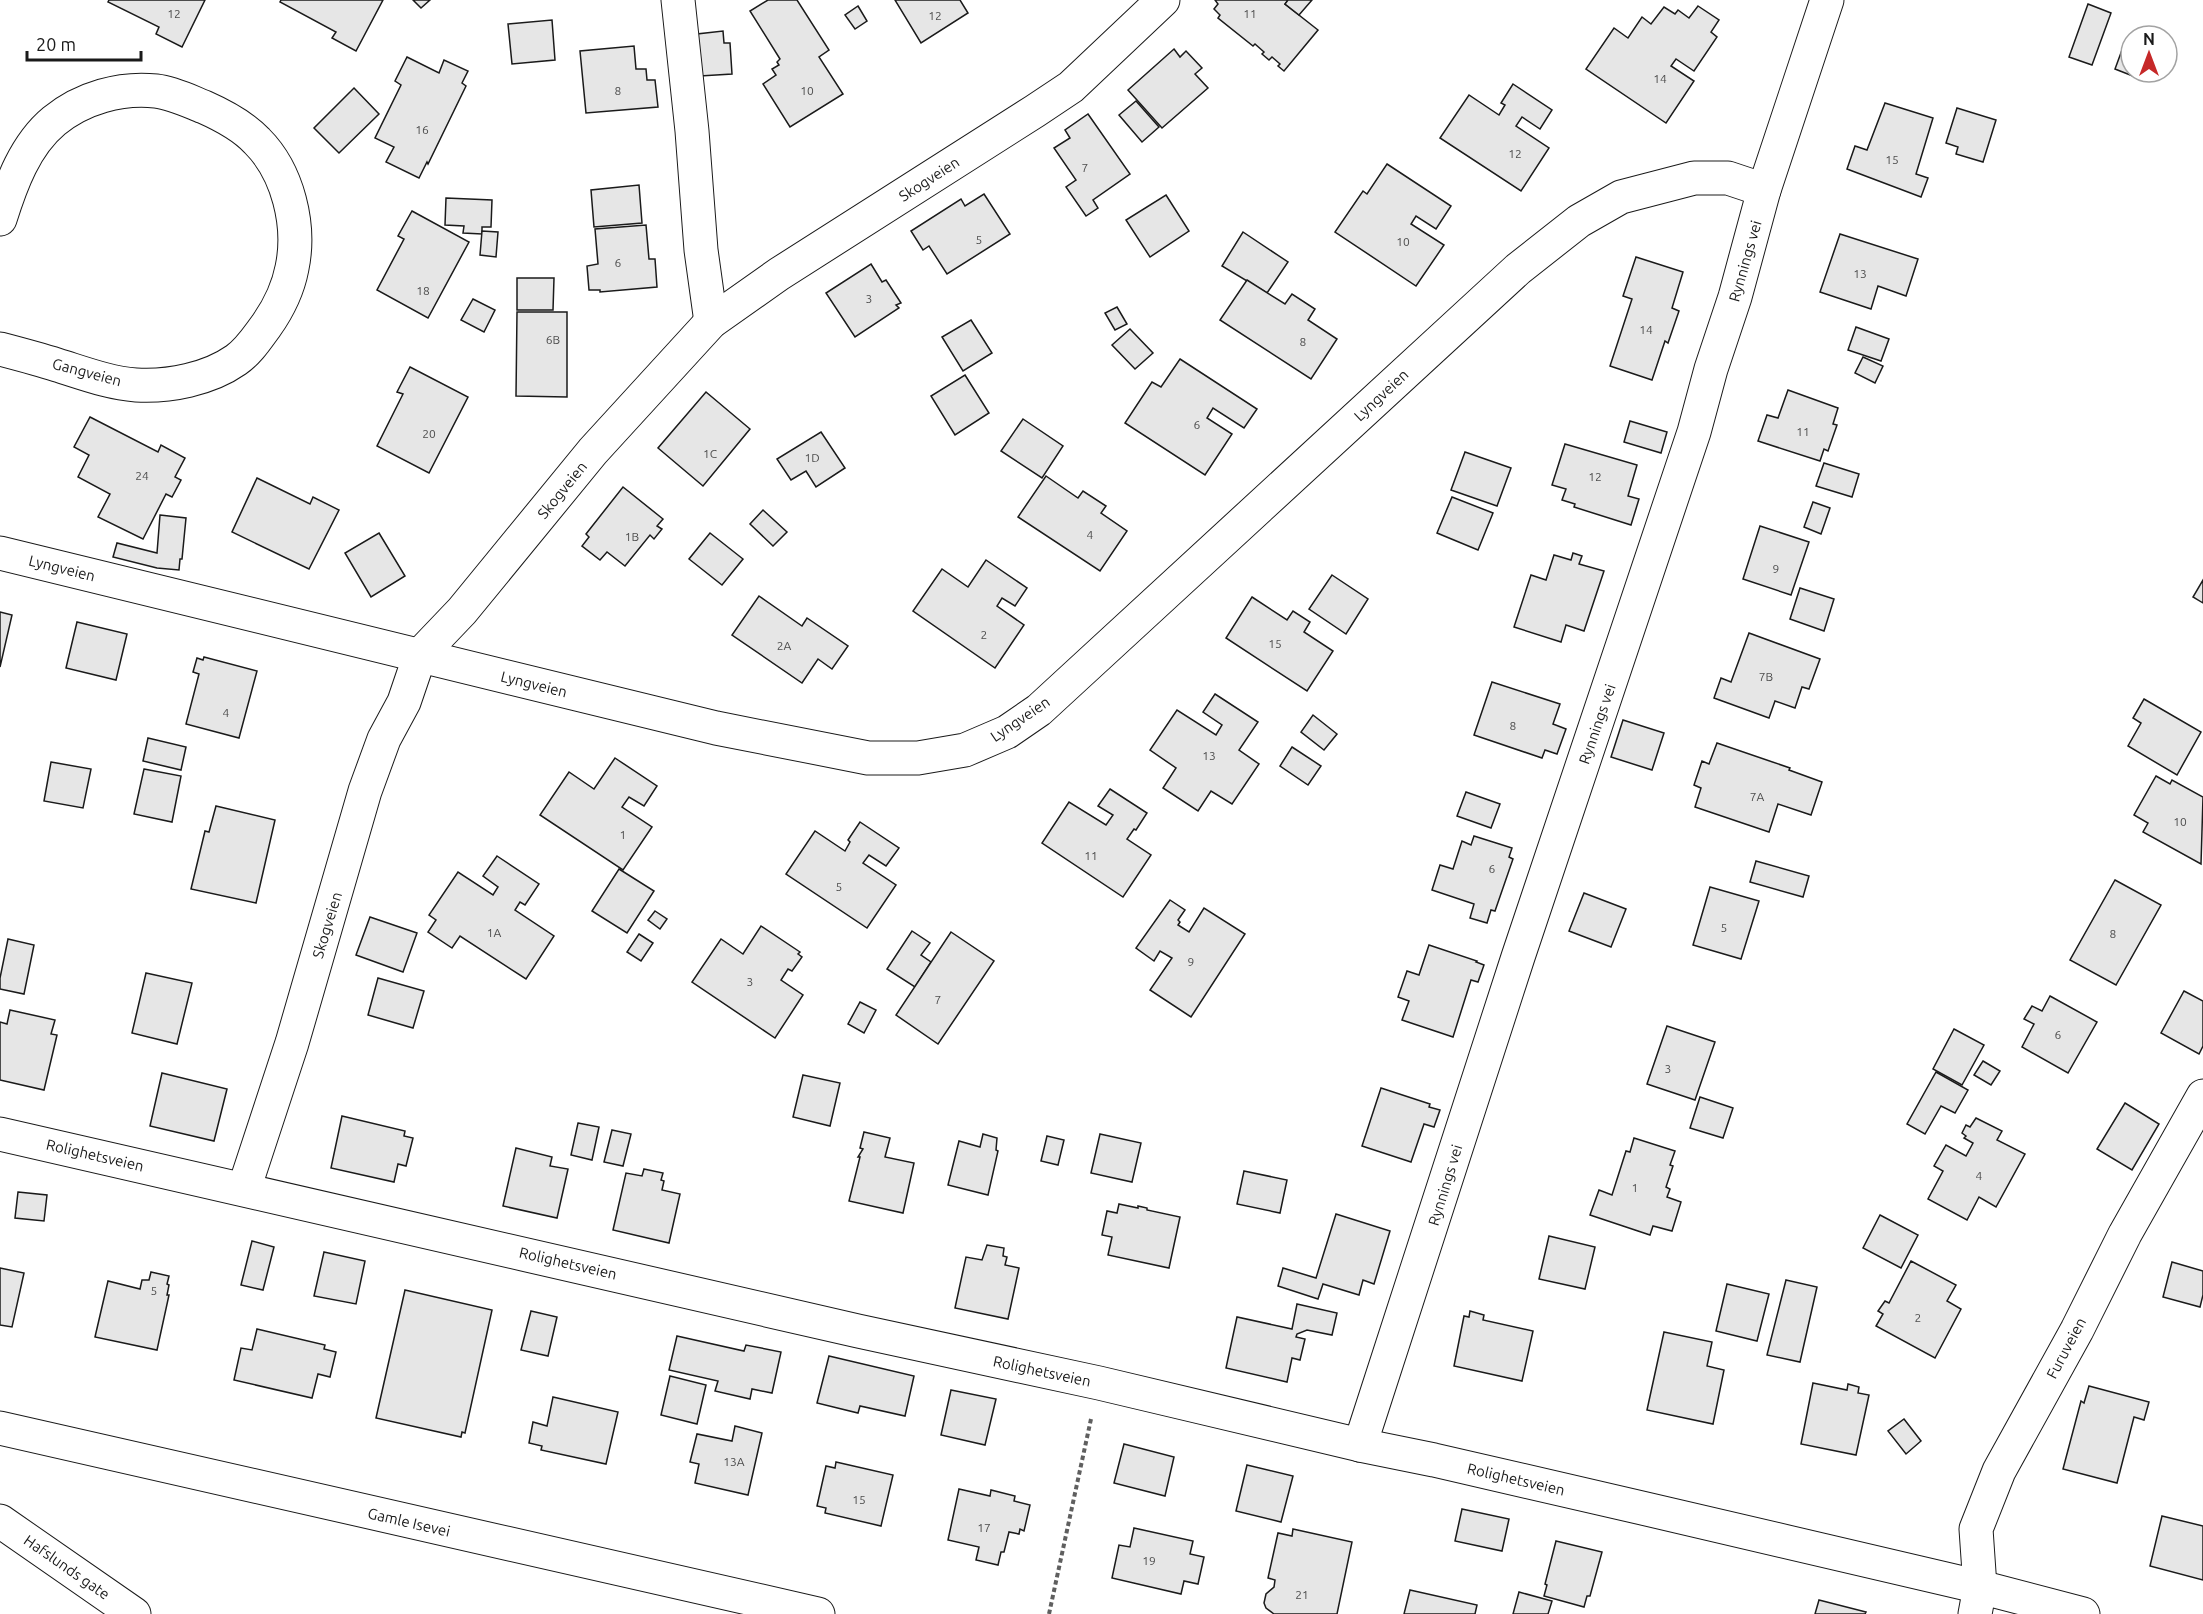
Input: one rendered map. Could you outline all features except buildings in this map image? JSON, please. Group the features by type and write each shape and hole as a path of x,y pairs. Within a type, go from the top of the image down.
{"main road":[{"path":"678,0 692,131 701,250 711,322"},
{"name":"Skogveien","path":"244,1189 292,1043 365,791 384,740 404,702 420,655 482,587 593,451 711,322 779,274 1071,87 1163,0"},
{"name":"Rynnings vei","path":"1360,1445 1518,957 1694,432 1711,369 1735,297 1764,190 1827,0"},
{"name":"Gangveien","path":"0,219 22,162 53,122 76,106 101,96 126,91 157,91 181,97 213,111 235,123 257,141 279,173 288,197 293,218 294,243 292,267 285,290 259,336 236,360 197,378 136,385 102,379 0,349"},
{"name":"Lyngveien","path":"0,553 716,728 868,758 918,758 966,750 1006,732 1038,710 1518,269 1579,221 1621,197 1694,178 1728,178 1764,190"},
{"name":"Furuveien","path":"1977,1600 1976,1529 1999,1471 2077,1330 2101,1278 2203,1096"},
{"name":"Rolighetsveien","path":"0,1134 858,1331 1099,1383 1360,1445 1434,1460 1977,1600 2083,1614"},
{"name":"Gamle Isevei","path":"0,1428 819,1614"},
{"name":"Hafslunds gate","path":"0,1521 134,1614"}],"path":[{"path":"1049,1614 1099,1383"}]}
